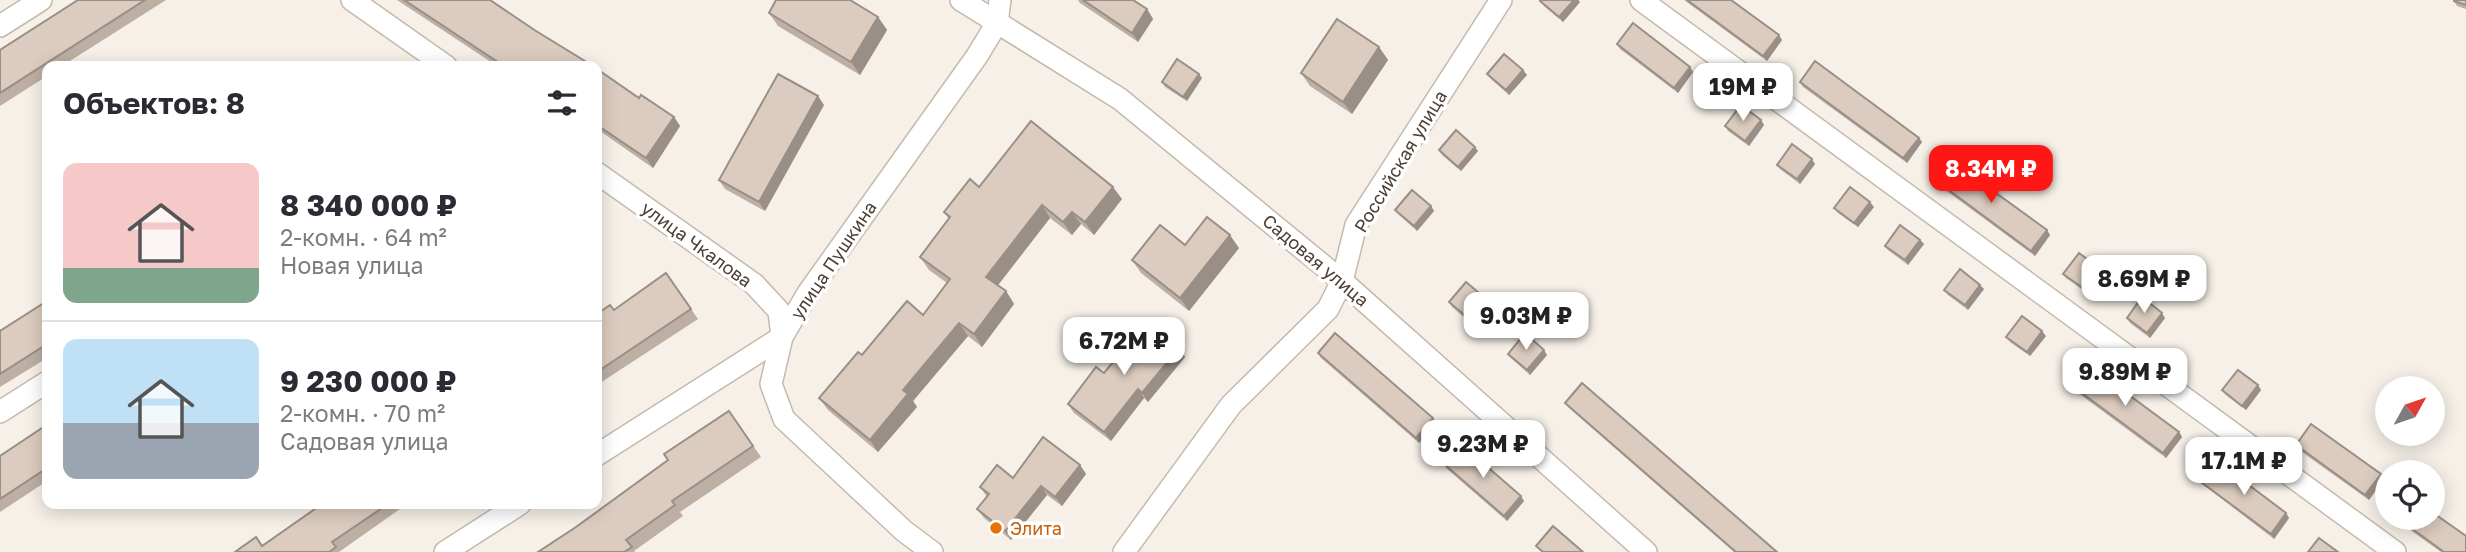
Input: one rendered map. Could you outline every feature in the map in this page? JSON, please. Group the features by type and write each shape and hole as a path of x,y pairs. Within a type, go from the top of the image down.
{"street":[{"path":"0,26 41,0"},
{"path":"352,0 439,61"},
{"name":"Садовая улица","path":"961,0 1120,99 1342,281 1646,552"},
{"name":"улица Пушкина","path":"602,452 782,337 808,293 977,56 997,23 1000,0"},
{"name":"Российская улица","path":"1124,552 1230,405 1328,309 1342,281 1356,225 1501,0"},
{"path":"1641,0 2396,552"},
{"name":"улица Чкалова","path":"602,177 754,284 779,311 782,337 771,384 785,419 904,531 932,552"},
{"path":"0,412 42,385"},
{"path":"446,552 512,509"}],"building":[{"path":"78,0 145,0 50,61 42,61 42,66 0,93 0,50"},
{"path":"404,0 490,0 585,61 496,61"},
{"path":"776,0 850,0 878,17 851,62 769,13"},
{"path":"1083,0 1133,0 1147,9 1132,33"},
{"path":"1541,0 1574,0 1559,17"},
{"path":"1687,0 1731,0 1779,35 1763,56"},
{"path":"2466,0 2466,5 2454,1"},
{"path":"1337,19 1379,47 1343,102 1301,73"},
{"path":"1633,23 1690,67 1674,88 1617,44"},
{"path":"1504,54 1523,70 1506,90 1487,74"},
{"path":"1177,59 1199,74 1183,97 1162,82"},
{"path":"1815,61 1919,138 1903,158 1800,82"},
{"path":"602,72 639,98 641,95 674,117 646,158 602,128"},
{"path":"778,74 818,96 759,202 719,180"},
{"path":"1741,105 1761,120 1745,141 1725,126"},
{"path":"1031,121 1113,187 1085,222 1072,212 1063,222 1042,205 986,277 1006,291 974,334 959,323 903,390 908,394 870,440 819,398 858,352 862,355 907,301 923,315 950,279 920,257 950,217 944,212 970,179 979,187"},
{"path":"1456,130 1475,147 1458,167 1439,150"},
{"path":"1792,144 1812,159 1797,179 1777,165"},
{"path":"1949,159 2047,230 2031,251 1934,179"},
{"path":"1850,187 1870,202 1854,223 1834,208"},
{"path":"1412,190 1431,206 1414,226 1395,210"},
{"path":"1207,217 1230,235 1180,298 1132,260 1160,225 1185,245"},
{"path":"1900,225 1920,240 1905,260 1885,246"},
{"path":"2079,253 2099,268 2083,288 2063,274"},
{"path":"1960,269 1980,285 1965,305 1944,290"},
{"path":"666,273 691,309 602,369 602,311 610,305 614,310"},
{"path":"1466,282 1485,298 1468,318 1449,302"},
{"path":"2142,297 2162,313 2147,333 2127,318"},
{"path":"42,304 42,347 0,374 0,331"},
{"path":"2022,316 2042,331 2027,352 2006,337"},
{"path":"1147,321 1179,348 1142,393 1138,389 1104,432 1068,404 1096,367 1104,373"},
{"path":"1335,333 1433,418 1416,438 1318,353"},
{"path":"1525,333 1544,350 1527,370 1508,354"},
{"path":"2087,364 2179,432 2163,453 2071,385"},
{"path":"2238,370 2258,385 2242,406 2222,390"},
{"path":"1582,383 1777,552 1736,552 1565,403"},
{"path":"729,411 753,446 672,501 675,505 626,540 632,547 624,552 538,552 668,460 664,454"},
{"path":"2311,424 2375,470 2375,482 2365,495 2296,445"},
{"path":"42,428 42,471 0,499 0,456"},
{"path":"1043,437 1080,465 1055,497 1041,486 1005,531 977,509 989,494 980,487 997,465 1013,478"},
{"path":"1461,444 1521,496 1504,516 1444,464"},
{"path":"2217,461 2286,513 2271,534 2201,482"},
{"path":"315,509 381,509 332,542 336,547 329,552 235,552 256,537 262,546"},
{"path":"2445,521 2466,536 2466,552 2444,552 2414,530 2445,530"},
{"path":"1553,526 1583,552 1543,552 1536,546"},
{"path":"2319,538 2338,552 2308,552"}],"place":[{"name":"Элита","path":"996,528"}]}
